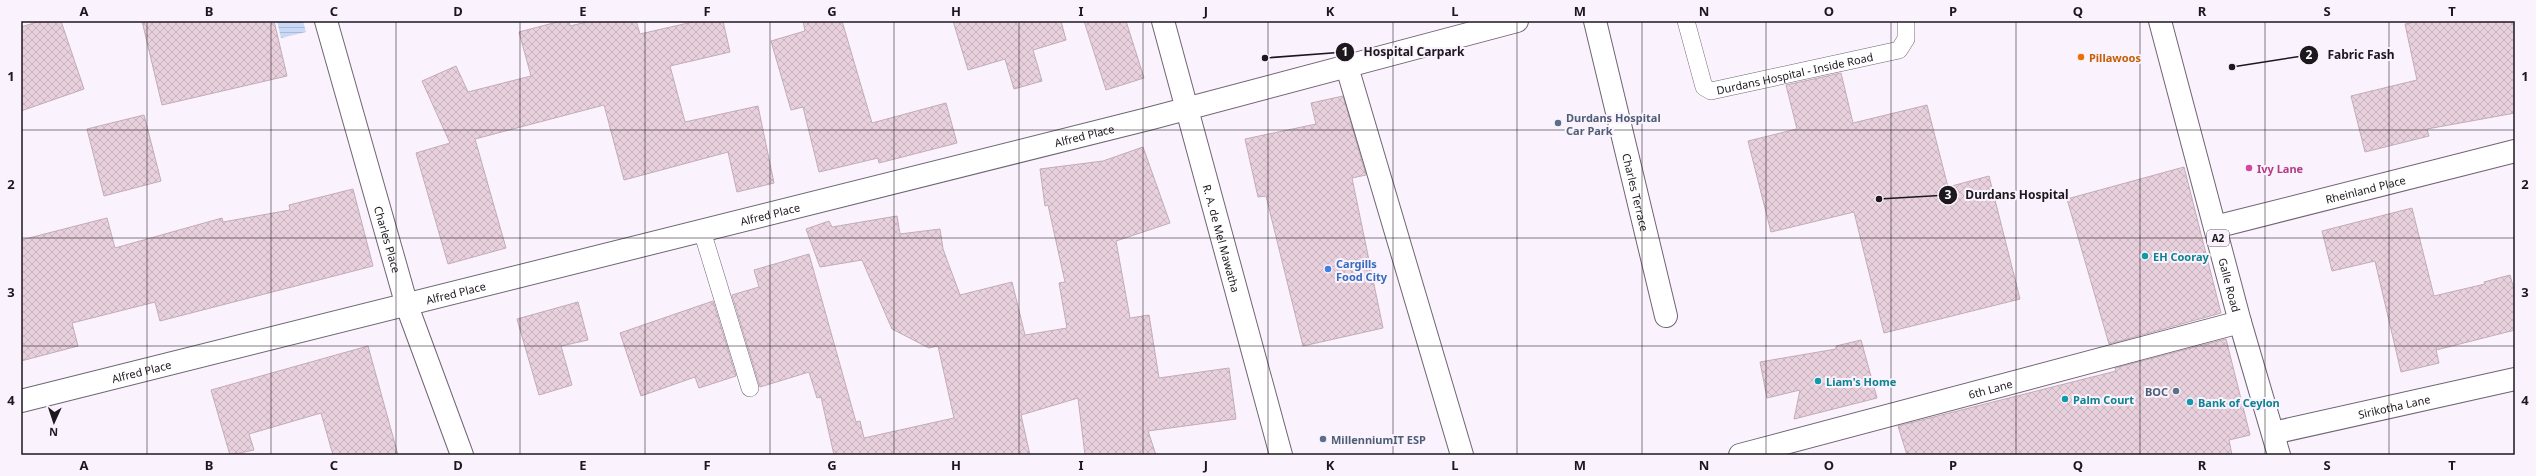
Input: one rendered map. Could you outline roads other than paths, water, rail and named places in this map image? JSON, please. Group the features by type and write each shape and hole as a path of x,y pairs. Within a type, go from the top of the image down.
{"main road":[{"name":"Charles Place","path":"326,21 407,306 462,455"},
{"name":"R. A. de Mel Mawatha","path":"1163,21 1281,455"},
{"name":"Alfred Place","path":"21,401 407,306 1186,109 1517,21"},
{"name":"Charles Terrace","path":"1595,21 1666,316"},
{"name":"Galle Road","path":"2160,21 2240,322 2279,455"},
{"path":"1347,67 1462,455"},
{"name":"Rheinland Place","path":"2215,227 2515,151"},
{"name":"6th Lane","path":"1740,455 2240,322"},
{"name":"Sirikotha Lane","path":"2273,433 2515,379"}],"lane":[{"name":"Durdans Hospital - Inside Road","path":"1686,21 1704,87 1711,91 1899,50 1906,40 1906,21"},
{"path":"702,231 750,388"}],"water":[{"path":"277,21 303,21 306,32 281,38"}],"place":[{"name":"Pillawoos","path":"2081,57"},
{"name":"Hospital Carpark","path":"1265,58"},
{"name":"Fabric Fash","path":"2232,67"},
{"name":"Durdans Hospital Car Park","path":"1558,123"},
{"name":"Ivy Lane","path":"2249,168"},
{"name":"Durdans Hospital","path":"1879,199"},
{"name":"EH Cooray","path":"2145,256"},
{"name":"Cargills Food City","path":"1328,269"},
{"name":"Liam's Home","path":"1818,381"},
{"name":"BOC","path":"2176,391"},
{"name":"Palm Court","path":"2065,399"},
{"name":"Bank of Ceylon","path":"2190,402"},
{"name":"MillenniumIT ESP","path":"1323,439"}]}
